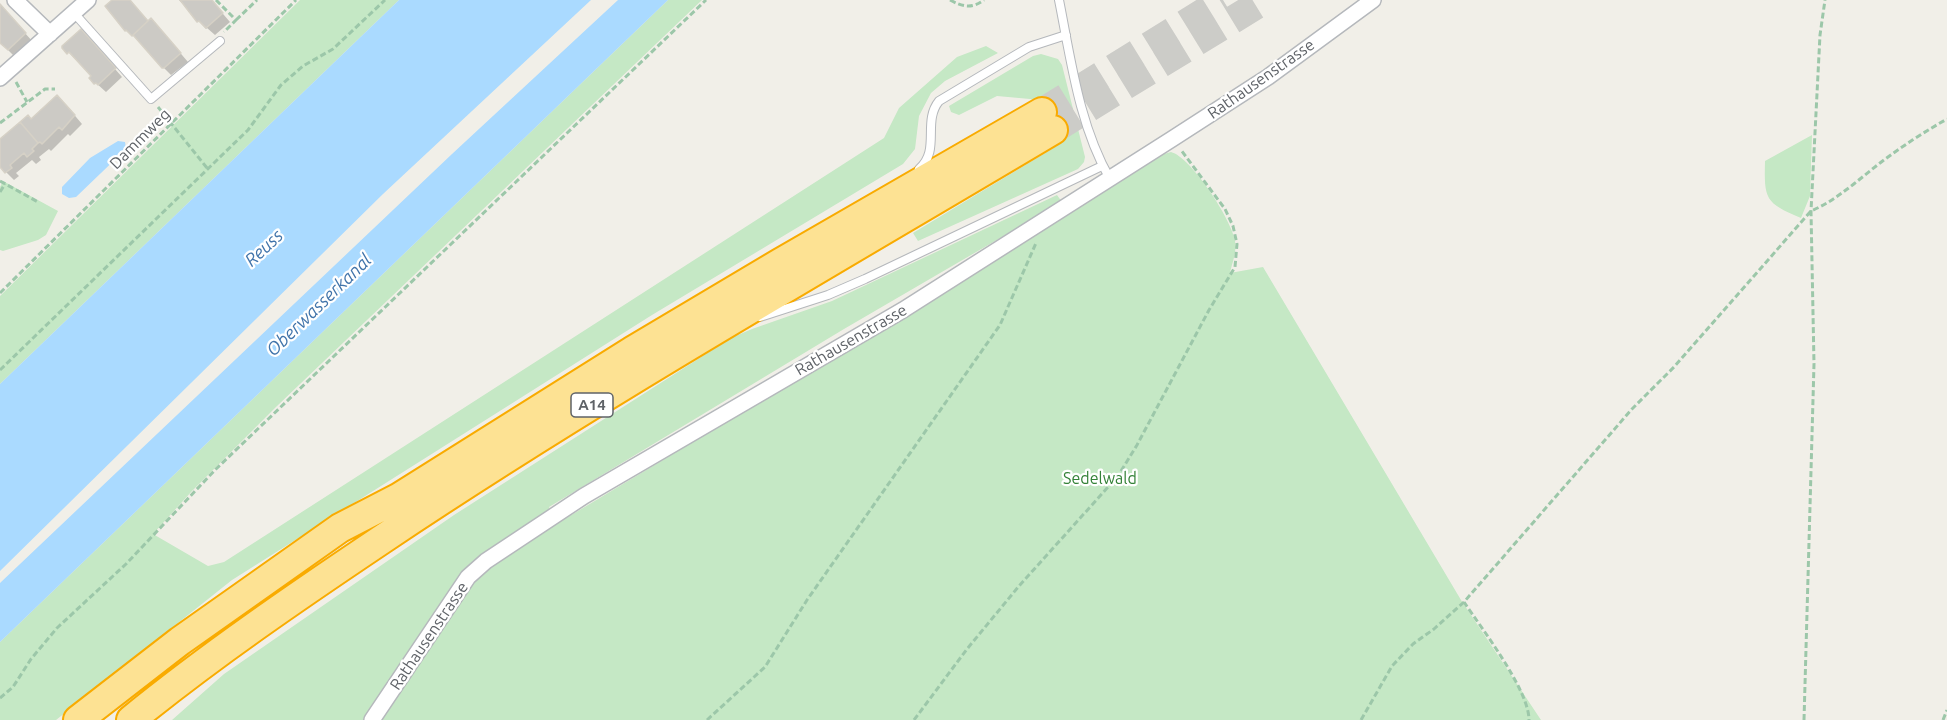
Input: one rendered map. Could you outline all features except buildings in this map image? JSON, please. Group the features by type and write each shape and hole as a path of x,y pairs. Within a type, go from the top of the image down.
{"highway":[{"name":"A14","path":"78,720 180,641 340,528 398,498 571,388 780,263 1047,121 718,329 449,495 254,628 131,720"},
{"name":"A14","path":"96,720 188,649 255,600 367,524 398,498"}],"street":[{"path":"15,0 50,34"},
{"path":"7,78 50,34 88,0"},
{"name":"Rathausenstrasse","path":"372,720 468,577 486,561 584,496 903,310 1046,219 1106,172 1172,139 1268,77 1373,0"}],"lane":[{"path":"718,329 828,296 1106,172 1091,141 1059,0"},
{"path":"74,13 151,99 220,41"},
{"path":"915,172 924,164 929,155 932,146 930,120 939,101 1029,47 1066,35"},
{"path":"780,263 800,240"}],"path":[{"path":"216,0 236,20"},
{"path":"220,41 220,36 257,0"},
{"name":"Dammweg","path":"0,293 296,0"},
{"path":"0,370 248,130 281,85 303,66 333,49 385,0"},
{"path":"0,698 12,687 31,659 57,628 126,564 216,469 706,0"},
{"path":"950,0 962,7 975,6 984,0"},
{"path":"1804,720 1814,364 1811,211 1820,35 1825,0"},
{"path":"7,78 27,102"},
{"path":"0,123 45,89 55,89"},
{"path":"151,99 207,168"},
{"path":"1361,720 1392,666 1413,644 1464,602 1632,409 1674,367 1811,211 1855,184 1880,163 1947,119"},
{"path":"914,720 1019,586 1118,476 1235,267 1237,244 1233,226 1225,209 1172,139"},
{"path":"0,181 38,202"},
{"path":"0,192 5,184"},
{"path":"706,720 765,667 807,600 1000,325 1046,219"},
{"path":"1464,602 1517,684 1529,712 1529,720"},
{"path":"1943,720 1947,711"}],"green space":[{"path":"300,0 399,0 0,384 0,296"},
{"path":"668,0 702,0 277,406 192,491 153,534 208,566 224,562 884,138 899,108 957,57 986,46 998,53 945,81 931,93 919,116 915,149 903,164 652,315 232,580 56,720 0,720 0,642"},
{"path":"1041,54 1058,59 1062,65 1085,157 1084,162 1078,169 918,241 913,233 1060,144 1061,140 1041,100 997,96 959,115 951,112 949,106 1033,56"},
{"path":"1812,135 1810,196 1801,218 1780,208 1769,198 1765,184 1765,161"},
{"name":"Sedelwald","path":"1171,152 1189,165 1209,190 1227,219 1235,241 1235,253 1230,273 1263,267 1461,600 1541,720 172,720 224,674 454,515 731,338 832,301 1057,195 1062,202 844,329 549,507 558,523 1016,248 1164,154"},
{"path":"3,181 58,211 46,235 38,240 3,251 0,250 0,187"}],"water":[{"name":"Reuss","path":"399,0 591,0 383,194 0,571 0,384"},
{"name":"Oberwasserkanal","path":"618,0 668,0 0,642 0,583 452,154"},
{"path":"118,141 125,142 126,149 76,197 69,198 62,194 62,187 90,158"}],"tunnel":[{"path":"1042,112 1223,0"},
{"path":"1053,130 1265,0"}]}
